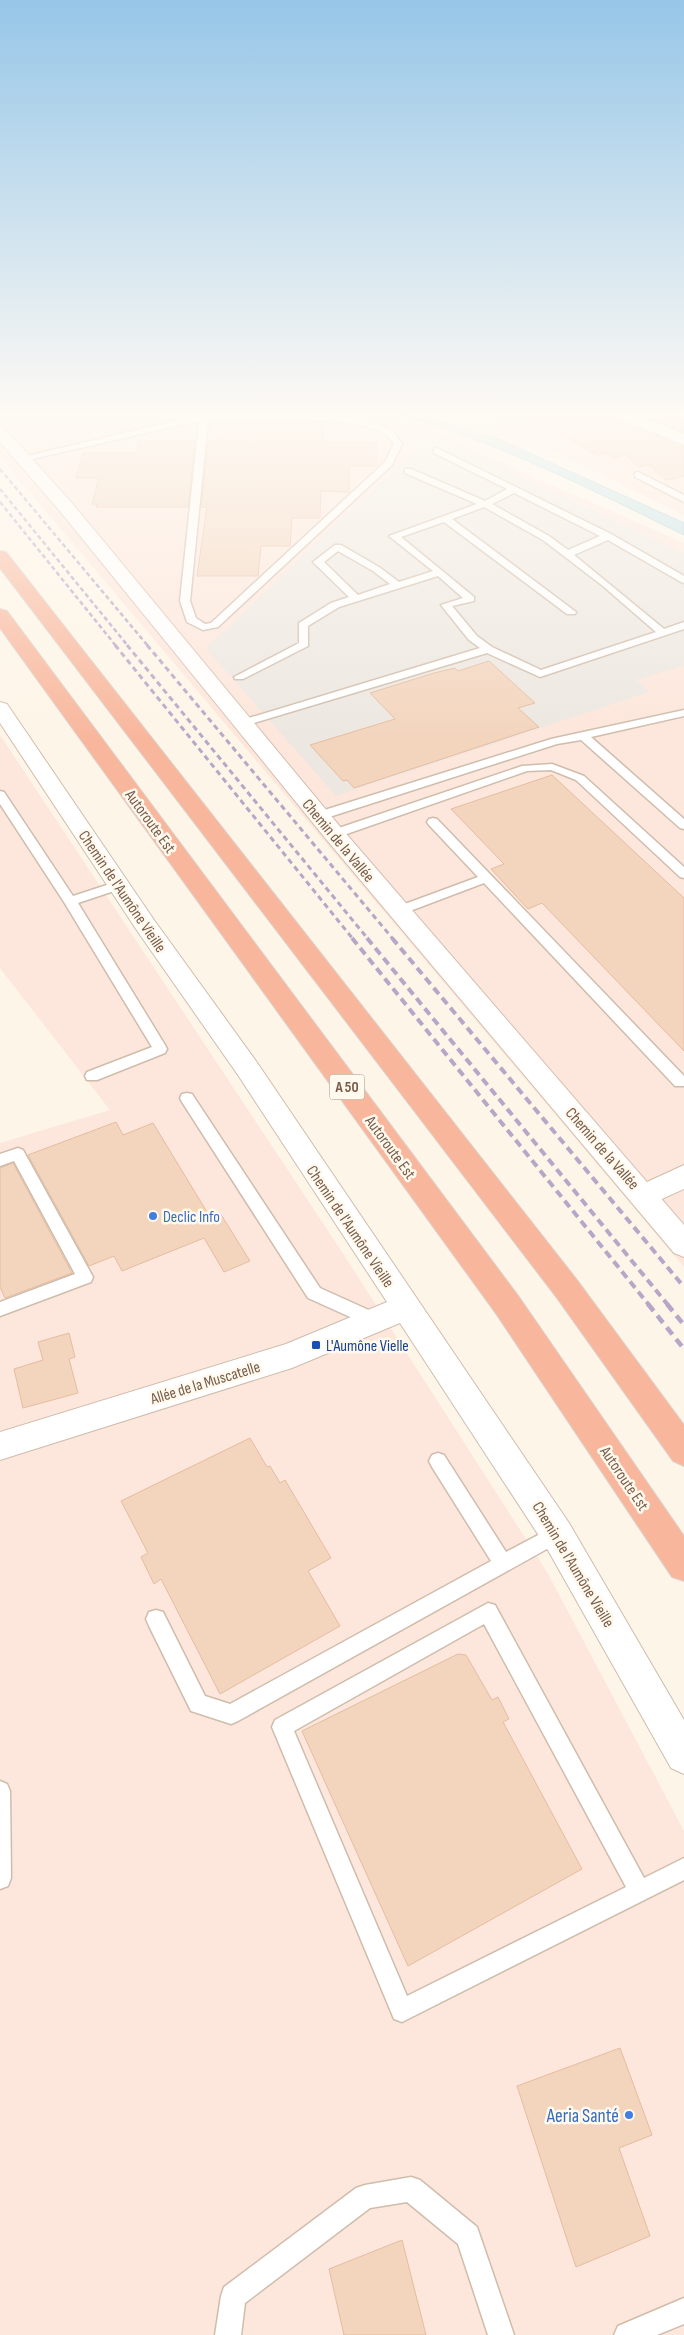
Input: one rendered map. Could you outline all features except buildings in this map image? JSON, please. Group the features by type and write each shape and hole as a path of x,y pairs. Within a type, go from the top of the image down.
{"highway":[{"path":"0,556 567,1289 684,1450"},
{"name":"Autoroute Est","path":"0,615 508,1306 684,1566"}],"street":[{"name":"Chemin de la Vallée","path":"76,520 398,911 684,1244"},
{"name":"Chemin de l'Aumône Vieille","path":"0,708 118,885 247,1068 391,1314 557,1534 684,1755"},
{"path":"644,1196 684,1176"},
{"name":"Allée de la Muscatelle","path":"0,1443 292,1355 391,1314"}],"lane":[{"path":"193,520 185,601 191,620 203,626 214,625 327,520"},
{"path":"439,520 394,536 440,572 470,599 446,605 473,638 488,649 540,674 684,625"},
{"path":"448,520 571,612"},
{"path":"514,520 546,538 568,554 663,633"},
{"path":"575,520 608,536 684,580"},
{"path":"568,554 608,536"},
{"path":"356,598 318,562 338,547 376,568 397,585"},
{"path":"239,677 304,644 303,625 335,605 440,572"},
{"path":"243,723 488,649"},
{"path":"319,816 555,741 684,713"},
{"path":"582,736 684,825"},
{"path":"334,834 526,768 552,767 580,778 684,874"},
{"path":"0,795 4,810 70,901 160,1049 92,1076"},
{"path":"433,822 680,1082 684,1081"},
{"path":"398,911 486,878"},
{"path":"70,901 118,885"},
{"path":"188,1098 314,1293 391,1314"},
{"path":"0,1160 18,1154 85,1277 0,1309"},
{"path":"438,1461 502,1564"},
{"path":"156,1619 198,1704 231,1714 557,1534"},
{"path":"640,1892 488,1612 282,1727 402,2011 640,1892 684,1869"},
{"path":"0,1791 0,1878"},
{"path":"228,2335 233,2296 366,2197 411,2189 468,2236 501,2335"},
{"path":"627,2335 684,2311"}],"shaded area":[{"path":"53,520 632,520 684,543 684,1267"},
{"path":"341,520 614,520 684,553 684,665 637,680 649,692 336,796 206,648"},
{"path":"0,735 340,1249 547,1572 684,1831 684,2335 0,2335 0,1143 110,1110 0,968"}],"water":[{"path":"653,520 677,520 684,523 684,535"}],"railway":[{"path":"14,520 116,646"},
{"path":"25,520 128,646"},
{"path":"43,520 148,646"},
{"path":"115,645 353,939"},
{"path":"127,645 368,939"},
{"path":"147,645 393,939"},
{"path":"352,938 649,1305"},
{"path":"367,938 668,1305"},
{"path":"392,938 684,1287"},
{"path":"648,1304 684,1349"},
{"path":"667,1304 684,1325"}],"place":[{"name":"Declic Info","path":"153,1216"},
{"name":"L'Aumône Vielle","path":"316,1345"},
{"name":"Aeria Santé","path":"629,2115"}]}
